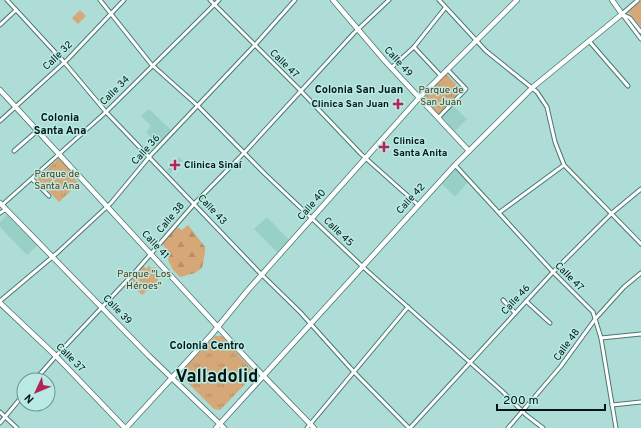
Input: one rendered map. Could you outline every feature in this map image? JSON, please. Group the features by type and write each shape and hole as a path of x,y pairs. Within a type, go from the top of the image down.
{"main road":[{"name":"Calle 49","path":"333,0 391,68 469,151"},
{"name":"Calle 40","path":"125,428 419,98 517,0"},
{"path":"612,0 622,14"},
{"name":"Calle 42","path":"216,428 455,165 533,88 622,14"},
{"name":"Calle 41","path":"0,90 310,427"},
{"name":"Calle 39","path":"1,204 52,257 224,428"},
{"name":"Calle 37","path":"0,302 56,356 125,428"}],"street":[{"name":"Calle 43","path":"7,0 64,62 106,112 195,203 262,275 312,324 354,372 409,428"},
{"name":"Calle 45","path":"100,0 112,13 152,65 198,106 244,153 363,267 470,362 523,412 543,428"},
{"name":"Calle 32","path":"0,121 64,62 124,0"},
{"name":"Calle 47","path":"210,0 254,46 300,90 365,158 418,204"},
{"name":"Calle 34","path":"1,204 32,179 106,112 219,0"},
{"name":"Calle 36","path":"0,302 52,257 107,206 150,156 254,46 295,0"},
{"name":"Calle 38","path":"42,372 152,254 195,203 244,153 300,90 358,29 389,0"},
{"path":"439,0 476,41 533,88 547,107 554,142 564,165 641,244"},
{"name":"Calle 42","path":"622,14 638,0"},
{"path":"391,68 414,47 445,8"},
{"path":"0,25 16,10"},
{"path":"622,14 630,18 641,32"},
{"path":"622,14 641,39"},
{"path":"589,41 628,86"},
{"path":"414,47 441,76"},
{"path":"438,118 466,89 447,69"},
{"path":"14,151 37,131"},
{"name":"Calle 47","path":"455,165 500,212 553,272 593,312 601,338 616,428"},
{"path":"500,212 564,165"},
{"path":"32,179 48,196"},
{"name":"Calle 46","path":"409,428 553,272 612,213 641,189"},
{"path":"0,213 6,209"},
{"name":"Calle 48","path":"508,428 561,366 596,318 624,287 641,273"},
{"path":"503,300 515,313"},
{"path":"526,301 550,323"},
{"path":"310,427 408,307"},
{"path":"601,338 641,334"},
{"path":"612,405 641,402"},
{"path":"0,423 16,404"},
{"path":"0,412 17,428"}],"shaded area":[{"path":"451,104 467,119 455,131 441,116"},
{"path":"149,109 172,131 158,145 146,132 151,126 141,116"},
{"name":"Clinica Sinaí","path":"179,157 183,161 170,174 167,170"},
{"path":"455,166 469,181 455,197 440,182"},
{"path":"8,214 38,245 27,255 0,227 0,222"},
{"path":"267,217 289,240 277,252 254,229"}],"green space":[{"path":"641,1 641,27 628,12"},
{"path":"80,10 86,16 78,24 72,18"},
{"name":"Parque de San Juan","path":"446,74 462,90 438,115 422,100"},
{"name":"Parque de Santa Ana","path":"59,158 71,171 70,173 79,183 59,202 37,179"},
{"path":"188,225 205,247 205,253 202,268 195,273 180,277 173,270 168,260 170,253 162,244 177,227 182,230"},
{"name":"Parque \"Los Héroes\"","path":"143,265 146,269 149,266 152,269 154,267 158,272 158,281 142,295 128,281"},
{"path":"215,336 222,336 252,370 252,377 220,410 214,409 182,377 182,371"}],"place":[{"name":"Clinica San Juan","path":"398,104"},
{"name":"Clinica Santa Anita","path":"384,147"},
{"name":"Clinica Sinaí","path":"175,165"}],"district":[{"name":"Colonia San Juan","path":"359,90"},
{"name":"Colonia Santa Ana","path":"60,124"},
{"name":"Colonia Centro","path":"207,346"},
{"name":"Valladolid","path":"217,377"}]}
